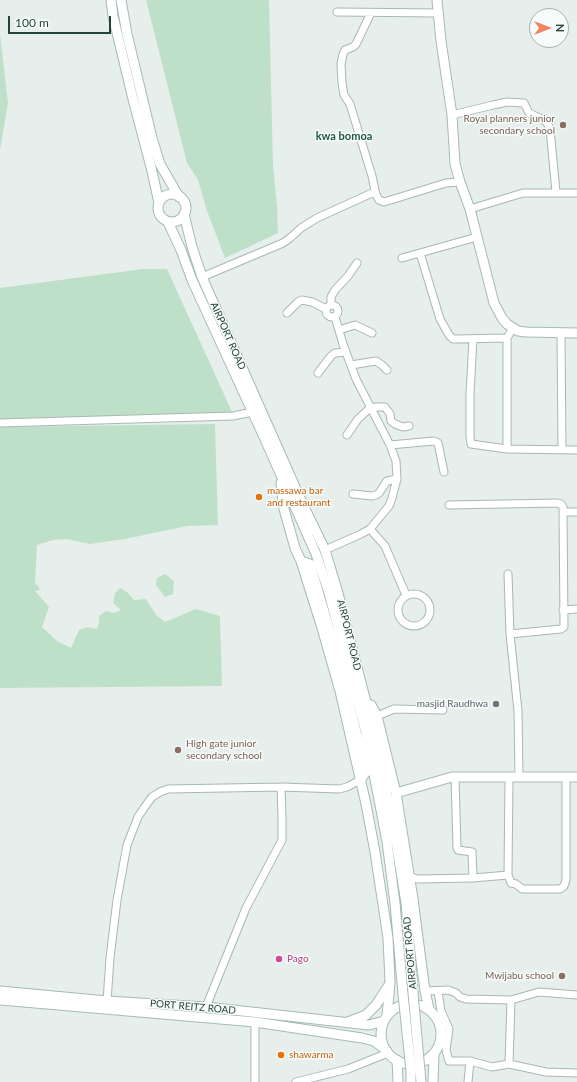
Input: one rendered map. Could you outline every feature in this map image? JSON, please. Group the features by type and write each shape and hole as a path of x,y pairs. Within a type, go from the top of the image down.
{"main road":[{"path":"111,0 113,16 133,100 151,167 159,203 159,214 164,220 172,222 179,220 186,210 184,203 160,164 133,64 121,0"},
{"path":"437,0 441,41 452,115 454,155 460,182 478,237 494,304 502,318 518,331 577,333"},
{"path":"159,203 168,195 176,195 179,197"},
{"name":"AIRPORT ROAD","path":"184,214 192,247 202,277 303,505 325,550 338,593 378,749 385,803 387,842 395,903 412,1082"},
{"name":"AIRPORT ROAD","path":"168,222 181,250 192,280 316,554 329,594 396,841 406,909 421,1082"},
{"path":"280,472 284,509 295,548 301,561 322,628 340,691 375,852 386,914 388,938 390,982 386,1019"},
{"path":"0,1000 254,1022 362,1038 374,1041 397,1060 406,1063 416,1063 426,1060 434,1054 440,1042 441,1032 439,1022 429,1009 425,991 396,793 377,716 364,692"},
{"path":"396,793 455,777 465,776 509,778 577,777"},
{"path":"347,1022 366,1015 376,1005 390,982"},
{"name":"PORT REITZ ROAD","path":"0,990 206,1007 369,1025 386,1019"},
{"path":"388,1052 382,1039 382,1027 394,1009 404,1004 414,1004 429,1009"},
{"path":"434,1054 434,1082"},
{"path":"397,1060 398,1082"}],"street":[{"path":"337,12 438,13"},
{"path":"371,13 356,44 353,47 346,49 343,54 341,64 344,96 350,104 372,176 376,195 379,200 384,202 446,184 460,182"},
{"path":"452,115 508,102 524,103 529,113 544,120 550,129 556,192"},
{"path":"470,209 523,193 577,192"},
{"path":"202,277 283,243 301,228 324,214 372,193 376,195"},
{"path":"402,258 478,237"},
{"path":"420,253 440,320 446,333 453,339 507,338"},
{"path":"335,317 327,315 331,297 357,263"},
{"path":"287,312 302,300 328,306 336,305 338,313 335,317 346,352 370,408 390,445 396,461 397,479 395,491 389,506 370,529 325,550"},
{"path":"339,330 355,325 372,333"},
{"path":"507,449 507,338 513,328"},
{"path":"561,333 562,449"},
{"path":"473,339 470,393 470,443 472,445 507,449 577,450"},
{"path":"318,373 331,356 346,352"},
{"path":"351,365 372,361 382,365 387,370"},
{"path":"347,435 358,419 370,408 385,407 390,414 392,421 402,427 409,426"},
{"path":"0,423 233,416 253,412"},
{"path":"390,445 434,440 438,443 444,472"},
{"path":"353,494 368,496 376,495 387,482 397,479"},
{"path":"449,505 557,503 561,504 563,507 563,628 510,634"},
{"path":"563,512 577,512"},
{"path":"370,529 387,550 406,595"},
{"path":"508,574 510,634 518,711 518,777"},
{"path":"418,594 429,604 430,609 427,619 419,625 409,625 401,620 398,606 400,601 406,595 418,594"},
{"path":"563,610 577,609"},
{"path":"377,716 394,709 443,710"},
{"path":"455,777 457,848 458,850 472,852 473,878"},
{"path":"509,778 508,875 511,883 522,888 560,889 564,886 566,880 566,777"},
{"path":"108,1000 110,958 117,900 127,845 138,818 152,797 168,789 280,787 339,789 347,787 360,780"},
{"path":"206,1007 246,908 282,840 280,787"},
{"path":"409,876 417,879 473,878 508,875"},
{"path":"425,991 448,990 466,999 511,1000 539,992 577,995"},
{"path":"438,991 441,1011 449,1029 446,1050 450,1061 470,1061 492,1067 509,1064 546,1072 577,1073"},
{"path":"509,1064 511,1000"},
{"path":"254,1022 255,1082"},
{"path":"296,1082 348,1069 388,1052"},
{"path":"468,1082 470,1061"}],"green space":[{"path":"146,0 269,0 273,165 278,233 225,258 207,211 198,180 187,163"},
{"path":"0,34 8,103 0,150"},
{"path":"143,269 167,269 233,414 0,421 0,288"},
{"path":"215,424 218,525 187,526 125,539 90,544 67,539 53,540 37,545 35,584 38,585 40,590 35,591 49,607 42,627 57,641 71,648 79,630 88,627 97,629 99,616 106,611 114,613 121,610 113,603 115,593 120,588 128,593 134,600 146,599 156,615 165,622 196,609 220,616 222,686 0,688 0,427"},
{"path":"165,574 174,581 173,594 165,597 156,585 157,578"}],"place":[{"name":"Royal planners junior secondary school","path":"563,125"},
{"name":"massawa bar and restaurant","path":"259,497"},
{"name":"masjid Raudhwa","path":"496,704"},
{"name":"High gate junior secondary school","path":"178,750"},
{"name":"Pago","path":"279,959"},
{"name":"Mwijabu school","path":"562,976"},
{"name":"shawarma","path":"281,1055"}],"district":[{"name":"kwa bomoa","path":"344,136"}]}
